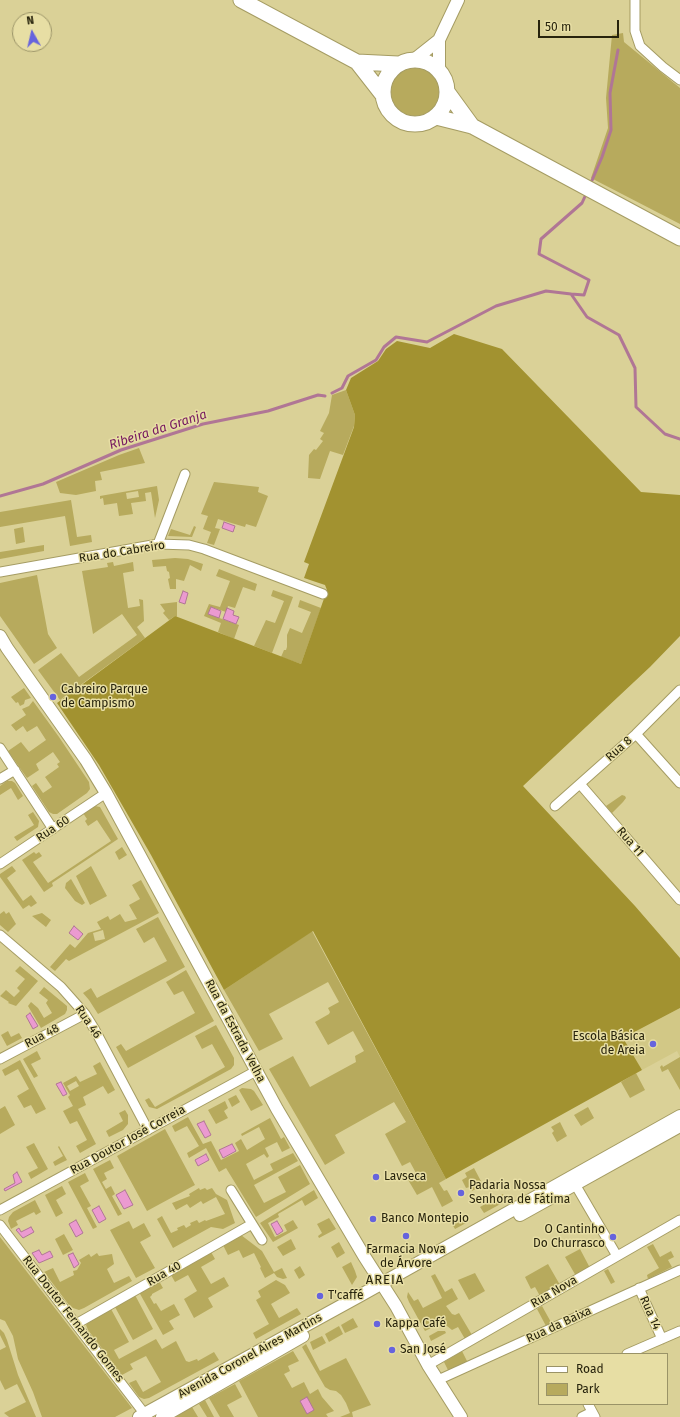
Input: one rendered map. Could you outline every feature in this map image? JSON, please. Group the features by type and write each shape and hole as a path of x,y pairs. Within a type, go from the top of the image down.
{"main road":[{"path":"241,0 357,62 382,94"},
{"path":"415,59 424,60 439,69 446,80 448,93 442,110 436,117 420,124 402,122 395,117 388,111 382,94 386,77 391,70 406,60 415,59"},
{"path":"357,62 398,64"},
{"path":"448,93 472,126"},
{"path":"436,117 472,126 680,238"}],"street":[{"path":"439,69 439,40 458,0"},
{"path":"635,0 635,31 640,46 680,80"},
{"path":"415,59 439,40"},
{"path":"158,544 185,474"},
{"name":"Rua do Cabreiro","path":"0,575 5,572 158,544 189,545 204,549 323,594"},
{"name":"Rua da Estrada Velha","path":"0,636 4,644 86,760 106,793 256,1070 316,1176 383,1286 428,1365 461,1417"},
{"name":"Rua 8","path":"555,806 636,734 680,690"},
{"path":"636,734 680,783"},
{"path":"0,748 53,829"},
{"path":"0,779 15,770"},
{"name":"Rua 11","path":"580,784 680,900"},
{"name":"Rua 60","path":"0,864 106,793"},
{"name":"Rua 46","path":"0,935 61,987 85,1014 148,1130"},
{"name":"Rua 48","path":"0,1059 85,1014"},
{"name":"Rua Doutor José Correia","path":"0,1210 256,1070"},
{"path":"573,1181 680,1116"},
{"path":"383,1286 573,1181 680,1126"},
{"path":"573,1181 617,1256"},
{"path":"230,1190 262,1240"},
{"name":"Rua Nova","path":"428,1365 680,1220"},
{"name":"Rua 40","path":"76,1324 252,1224"},
{"name":"Rua Doutor Fernando Gomes","path":"0,1225 144,1416"},
{"name":"Rua da Baixa","path":"438,1380 680,1270"},
{"name":"Avenida Coronel Aires Martins","path":"144,1416 383,1286"},
{"name":"Avenida Coronel Aires Martins","path":"162,1417 383,1286"},
{"name":"Rua 14","path":"639,1288 662,1339"},
{"path":"628,1353 680,1331"},
{"path":"582,1417 592,1411"}],"shaded area":[{"path":"454,334 502,349 641,492 680,495 680,636 650,667 523,786 635,906 680,958 680,1008 623,1038 642,1070 446,1179 313,931 224,990 151,855 99,765 57,703 175,616 301,664 327,590 325,585 304,578 309,564 304,562 354,427 355,415 346,390 351,378 378,361 386,349 397,341 430,348"},
{"path":"224,522 235,526 233,532 222,528"},
{"path":"183,591 188,593 185,604 179,602"},
{"path":"211,607 221,611 219,618 208,614"},
{"path":"227,608 234,611 233,615 239,617 236,624 223,619"},
{"path":"74,926 83,934 78,940 69,933"},
{"name":"Escola Básica de Areia","path":"680,1008 680,1057 677,1051 642,1070 623,1038"},
{"path":"30,1013 38,1026 33,1029 26,1016"},
{"path":"61,1082 67,1094 63,1096 56,1084"},
{"path":"204,1121 211,1135 205,1138 197,1124"},
{"path":"232,1144 236,1151 223,1158 219,1150"},
{"path":"206,1154 209,1160 198,1166 195,1160"},
{"path":"17,1172 22,1182 5,1191 4,1189 15,1183 13,1175"},
{"path":"125,1190 133,1205 124,1209 116,1195"},
{"path":"99,1206 106,1219 99,1223 92,1210"},
{"path":"76,1220 83,1233 76,1237 69,1224"},
{"path":"277,1221 283,1231 277,1235 271,1224"},
{"path":"31,1227 34,1232 23,1238 16,1230 19,1228 21,1232"},
{"path":"39,1250 42,1255 50,1251 53,1257 39,1263 32,1253"},
{"path":"73,1253 79,1264 74,1268 68,1255"},
{"path":"307,1397 314,1410 307,1414 300,1401"}],"green space":[{"path":"623,33 624,42 680,88 680,224 591,178 608,128 606,98 612,35"},
{"path":"410,68 420,68 429,72 435,78 438,83 438,101 429,112 420,116 410,116 401,112 395,106 391,97 391,87 395,78 401,72"},
{"path":"346,390 355,415 354,426 343,455 330,451 320,479 308,478 309,455 314,449 316,450 323,441 320,439 324,433 320,431 329,413 332,395"},
{"path":"139,448 145,463 100,472 102,480 95,481 96,491 76,495 60,493 56,482"},
{"path":"214,482 259,487 258,492 268,496 256,527 246,524 245,527 218,519 215,528 220,529 214,545 207,543 211,532 203,529 208,516 201,514"},
{"path":"157,486 159,500 155,518 151,492 145,493 146,501 131,503 133,514 119,516 117,503 104,505 103,498 100,499 100,496","holes":["138,491 139,497 127,499 126,493"]},
{"path":"71,500 77,537 91,535 92,542 70,546 65,516 0,527 0,512"},
{"path":"194,526 196,527 192,537 168,536 171,529 190,535"},
{"path":"23,527 25,542 16,544 14,529"},
{"path":"44,545 44,551 0,559 0,552"},
{"path":"175,558 188,559 203,564 201,571 190,565 184,581 176,579 176,589 170,589 168,579 170,578 169,572 167,571 166,566 153,567 152,560"},
{"path":"113,562 114,566 133,562 134,571 123,573 128,608 140,606 139,599 143,600 144,621 137,627 145,638 60,700 38,670 61,653 79,677 137,635 122,614 93,634 82,571 108,567 107,563"},
{"path":"219,569 257,584 255,591 243,587 235,608 228,606 226,612 211,607 208,614 239,625 234,639 218,632 221,623 204,616 209,604 220,607 230,581 216,576"},
{"path":"37,575 48,634 57,648 34,664 0,616 0,583"},
{"path":"273,590 293,597 272,653 254,646 266,620 275,623 284,601 271,596"},
{"path":"300,600 321,608 301,664 281,657 287,647 287,635 290,628 302,633 311,612 298,607"},
{"path":"177,602 177,617 175,616 169,620 163,613 165,611 160,604"},
{"path":"24,688 31,698 25,700 24,704 20,706 18,702 16,703 11,697"},
{"path":"33,701 89,782 90,789 87,793 57,814 49,812 32,786 36,783 43,793 52,787 45,777 59,767 57,764 60,762 53,752 36,764 39,770 27,778 8,751 21,742 29,752 46,740 37,726 27,732 23,726 16,731 11,725 26,715 22,709 29,706"},
{"path":"7,781 12,781 15,783 23,796 18,800 11,788 0,795 0,786"},
{"path":"622,795 626,798 612,813 606,806"},
{"path":"95,806 100,807 118,839 52,883 53,886 44,892 22,860 34,852 36,854 39,852 42,856 33,862 48,883 111,841 97,820 88,826 85,821 87,819 83,813"},
{"path":"33,812 39,821 38,827 17,841 14,837 34,825 28,815"},
{"path":"122,847 127,855 119,860 115,852"},
{"path":"12,866 16,871 7,878 23,901 31,895 37,903 31,907 29,905 23,909 0,877 0,874"},
{"path":"91,866 107,896 90,905 76,876"},
{"path":"71,879 85,903 82,905 75,901 65,888 66,883"},
{"path":"141,880 159,913 69,961 66,959 55,971 50,967 70,944 75,948 88,933 101,929 97,922 108,916 110,920 120,914 125,922 137,919 129,905 140,899 132,885","holes":["103,930 105,939 95,941 93,933"]},
{"path":"4,911 6,914 9,912 16,924 8,932 0,925 0,914"},
{"path":"42,913 51,920 46,927 32,916"},
{"path":"158,917 185,967 98,1014 83,993 91,988 97,998 167,961 154,937 144,943 136,929"},
{"path":"312,931 446,1179 439,1183 444,1191 447,1190 453,1201 442,1207 432,1187 417,1195 407,1178 416,1173 410,1162 402,1166 385,1134 406,1122 394,1102 335,1135 345,1153 325,1165 269,1069 293,1056 310,1087 356,1062 355,1056 364,1051 353,1031 328,1045 315,1022 329,1014 330,1012 328,1008 339,1002 328,982 269,1014 283,1039 259,1051 224,990"},
{"path":"20,966 38,981 16,1006 8,1003 9,1002 0,996 6,990 14,997 20,991 17,988 25,979 15,971"},
{"path":"186,970 214,1021 128,1068 116,1047 121,1044 126,1051 195,1013 183,991 174,995 166,982"},
{"path":"44,987 67,1006 67,1010 65,1014 41,1028 28,1006 31,1002 38,1008 44,1018 52,1013 46,1003 48,1000 39,993"},
{"path":"216,1025 234,1058 234,1065 231,1069 157,1109 149,1107 145,1100 149,1098 155,1107 225,1067 212,1044 202,1049 195,1036"},
{"path":"8,1031 11,1037 19,1033 22,1038 7,1046 1,1035"},
{"path":"37,1051 41,1059 31,1064 38,1076 34,1078 23,1059"},
{"path":"680,1057 680,1090 668,1069 662,1072 660,1067 662,1065 663,1067"},
{"path":"20,1060 46,1109 36,1114 31,1105 24,1108 17,1096 29,1089 18,1069 5,1076 2,1070"},
{"path":"100,1062 115,1090 108,1094 103,1086 83,1097 86,1105 78,1109 96,1144 80,1153 76,1146 87,1140 77,1121 70,1124 63,1111 73,1106 68,1097 70,1095 63,1083 76,1076 80,1082 97,1074 93,1066","holes":["76,1081 79,1086 70,1091 67,1086"]},
{"path":"636,1073 645,1090 630,1098 621,1082"},
{"path":"242,1088 251,1089 254,1091 263,1105 251,1111 239,1090"},
{"path":"236,1095 240,1102 232,1107 228,1099"},
{"path":"225,1101 228,1108 224,1111 228,1118 216,1124 208,1110"},
{"path":"5,1106 15,1125 0,1134 0,1109"},
{"path":"588,1107 594,1118 581,1126 574,1115"},
{"path":"125,1110 128,1115 128,1124 123,1130 109,1137 106,1131 123,1121 119,1113"},
{"path":"188,1117 203,1144 211,1141 221,1160 239,1151 235,1143 241,1139 247,1150 265,1139 259,1127 242,1136 241,1134 270,1118 281,1139 284,1137 290,1148 282,1152 277,1142 265,1148 269,1156 267,1158 264,1154 246,1164 254,1180 273,1170 270,1164 293,1153 298,1161 254,1185 264,1203 286,1192 278,1177 300,1165 310,1184 256,1217 226,1168 219,1172 206,1148 189,1158 187,1153 199,1146 187,1126 175,1132 172,1126"},
{"path":"560,1122 567,1136 557,1142 552,1133 554,1131 551,1127"},
{"path":"165,1129 195,1185 147,1211 117,1156"},
{"path":"34,1143 48,1169 31,1179 28,1173 38,1168 26,1147"},
{"path":"59,1146 67,1160 55,1166 53,1162 63,1156 58,1147"},
{"path":"110,1160 114,1168 104,1173 107,1179 102,1182 106,1189 111,1186 115,1194 112,1196 122,1214 118,1216 93,1169"},
{"path":"474,1168 483,1185 472,1191 470,1187 466,1188 462,1180 467,1177 465,1173"},
{"path":"85,1173 89,1181 80,1186 91,1206 87,1208 97,1227 93,1229 68,1182"},
{"path":"62,1186 66,1194 56,1200 63,1213 56,1217 45,1195"},
{"path":"199,1188 200,1190 205,1188 207,1190 212,1188 216,1194 227,1200 235,1223 223,1229 211,1227 173,1248 157,1219 162,1216 171,1233 184,1225 186,1228 191,1225 190,1223 197,1220 199,1223 225,1214 216,1197 203,1204 201,1201 190,1208 187,1204 176,1210 172,1203 190,1196 189,1194"},
{"path":"314,1190 318,1198 305,1206 302,1200 278,1214 279,1217 268,1223 275,1237 287,1231 284,1225 293,1220 298,1228 273,1242 260,1223"},
{"path":"503,1194 506,1201 484,1213 480,1207"},
{"path":"35,1200 41,1212 36,1215 34,1212 16,1221 18,1225 11,1229 8,1221 13,1212"},
{"path":"462,1216 466,1223 455,1229 451,1222"},
{"path":"329,1218 336,1229 319,1238 318,1236 322,1233 317,1224"},
{"path":"129,1221 133,1229 144,1223 151,1236 140,1242 155,1268 136,1278 110,1230"},
{"path":"64,1234 73,1250 63,1255 55,1239"},
{"path":"241,1235 262,1251 274,1272 282,1268 287,1278 283,1279 277,1277 274,1273 265,1278 254,1253 243,1258 239,1250 228,1255 223,1245"},
{"path":"0,1237 132,1408 115,1417 42,1417 33,1392 18,1359 13,1336 5,1321 0,1319"},
{"path":"291,1239 296,1249 283,1256 277,1247"},
{"path":"339,1242 345,1253 337,1258 331,1247"},
{"path":"653,1244 660,1257 671,1251 674,1257 668,1260 672,1267 648,1279 647,1275 659,1268 647,1247"},
{"path":"580,1249 590,1268 576,1276 565,1257"},
{"path":"211,1252 215,1259 201,1267 211,1284 224,1277 229,1286 208,1298 213,1307 194,1318 184,1299 197,1291 188,1275 175,1282 171,1275"},
{"path":"97,1253 99,1256 112,1254 114,1264 107,1269 114,1283 129,1276 132,1281 84,1308 79,1310 73,1308 69,1305 44,1272 53,1268 60,1282 74,1275 73,1271 77,1270 81,1263 79,1260 89,1254 91,1257"},
{"path":"351,1262 357,1277 352,1285 342,1267"},
{"path":"548,1264 560,1285 540,1296 535,1287 531,1289 525,1277"},
{"path":"300,1266 305,1275 299,1279 294,1270"},
{"path":"608,1269 615,1282 611,1284 604,1271"},
{"path":"475,1273 485,1291 469,1300 458,1280"},
{"path":"435,1274 445,1292 452,1288 458,1299 446,1306 452,1314 455,1315 459,1313 472,1335 465,1339 458,1327 452,1330 442,1324 425,1331 409,1302 407,1297 408,1292 414,1301 418,1299 423,1308 442,1298 431,1276"},
{"path":"276,1280 285,1285 290,1293 271,1304 279,1318 297,1308 301,1314 256,1339 253,1333 269,1324 256,1300 261,1297 258,1291"},
{"path":"159,1281 163,1288 152,1294 150,1297 154,1304 156,1303 161,1311 174,1304 180,1315 169,1321 174,1329 163,1335 139,1292"},
{"path":"135,1295 153,1329 133,1340 115,1307"},
{"path":"542,1306 552,1324 546,1326 537,1309"},
{"path":"111,1309 129,1342 114,1350 119,1359 156,1339 162,1349 176,1341 186,1361 189,1362 197,1359 198,1361 214,1352 219,1360 149,1398 144,1399 139,1397 129,1383 136,1380 143,1392 161,1382 146,1356 130,1364 133,1369 122,1375 88,1330 86,1325 89,1321"},
{"path":"353,1318 358,1327 345,1333 341,1325"},
{"path":"339,1326 343,1334 329,1342 325,1334"},
{"path":"0,1329 4,1333 7,1340 18,1375 36,1417 9,1417 4,1413 26,1402 17,1384 5,1390 0,1380 0,1350 6,1347 0,1335"},
{"path":"438,1331 445,1331 446,1333 431,1341 429,1336"},
{"path":"322,1336 326,1343 313,1350 310,1342"},
{"path":"306,1344 320,1371 346,1358 371,1405 352,1412 353,1417 340,1417 350,1413 346,1403 341,1395 336,1391 325,1387 302,1347"},
{"path":"293,1351 299,1361 288,1366 290,1371 284,1374 292,1388 304,1382 310,1394 318,1389 322,1397 334,1411 326,1414 328,1417 258,1417 239,1381"},
{"path":"462,1351 468,1363 449,1372 444,1362"},
{"path":"235,1384 242,1397 227,1405 234,1417 220,1417 209,1398"},
{"path":"205,1400 214,1417 207,1417 199,1404"},
{"path":"192,1407 198,1417 175,1417"}],"waterway":[{"path":"590,185 602,157 611,130 610,93 618,50"},
{"path":"571,294 584,295 589,280 539,254 541,239 582,203 587,192"},
{"name":"Ribeira da Granja","path":"332,393 342,388 348,376 376,360 384,347 396,337 427,342 496,306 546,291 571,294 587,317 619,335 635,368 636,407 665,434 680,439"},
{"name":"Ribeira da Granja","path":"0,496 43,484 121,450 203,424 268,411 318,395 325,396"}],"place":[{"name":"Cabreiro Parque de Campismo","path":"53,697"},
{"name":"Escola Básica de Areia","path":"653,1044"},
{"name":"Lavseca","path":"376,1177"},
{"name":"Padaria Nossa Senhora de Fátima","path":"461,1193"},
{"name":"Banco Montepio","path":"373,1219"},
{"name":"Farmacia Nova de Árvore","path":"406,1236"},
{"name":"O Cantinho Do Churrasco","path":"613,1237"},
{"name":"T'caffé","path":"320,1296"},
{"name":"Kappa Café","path":"377,1324"},
{"name":"San José","path":"392,1350"}],"district":[{"name":"AREIA","path":"385,1280"}]}
